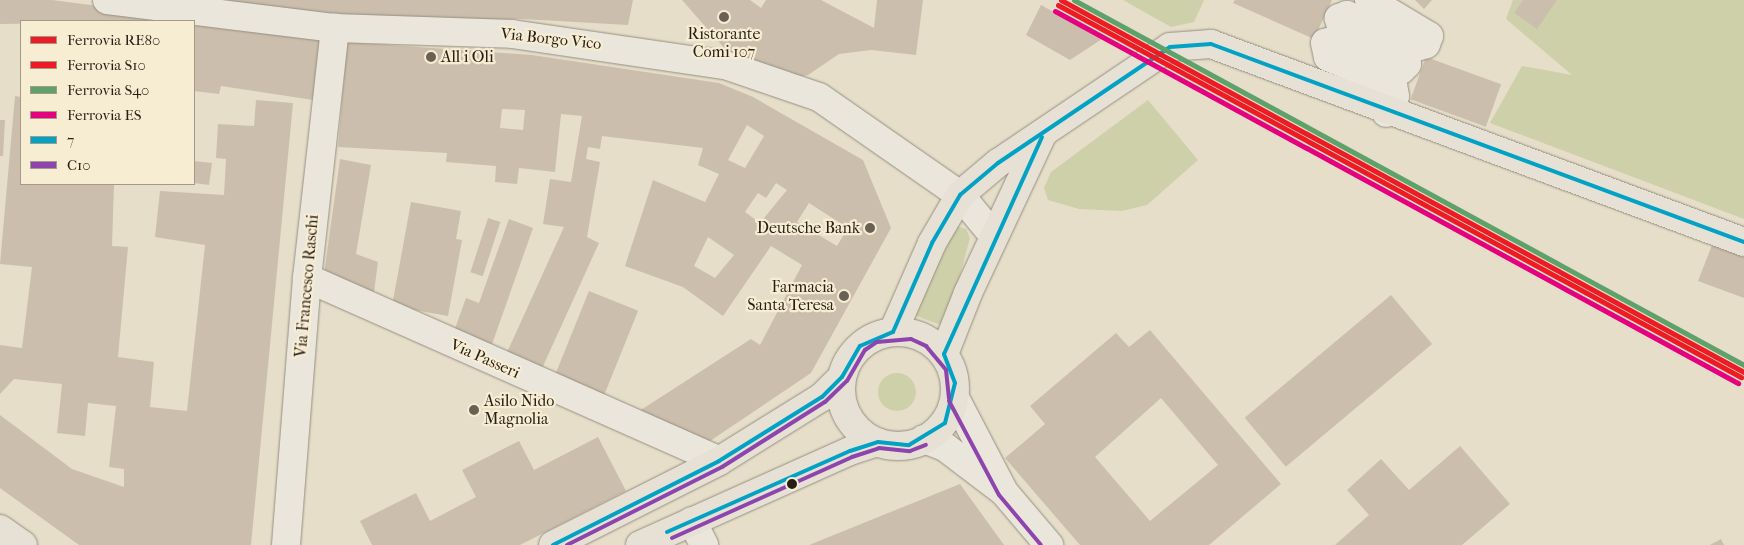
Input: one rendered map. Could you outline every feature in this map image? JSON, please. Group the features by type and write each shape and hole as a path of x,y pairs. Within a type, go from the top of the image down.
{"main road":[{"path":"893,332 932,243 960,195 998,163 1170,47 1211,44 1386,113 1744,242"},
{"path":"944,354 993,235 1042,135"},
{"path":"553,545 720,461 822,398 842,377 860,346 893,332 912,333 944,354 956,382 955,398 945,423 924,439 909,445 878,442 640,545"},
{"path":"842,377 842,397 848,416 878,442"},
{"path":"0,529 23,545"}],"street":[{"name":"Via Borgo Vico","path":"107,0 334,28 512,34 725,65 819,98 960,195 993,235"},
{"path":"1369,0 1428,36 1426,44 1417,47 1347,15 1339,18 1342,31 1405,57 1407,66 1401,70 1336,40 1325,43 1328,57 1393,84 1395,96 1386,113"},
{"name":"Via Francesco Raschi","path":"286,545 307,278 334,28"},
{"name":"Via Passeri","path":"307,278 720,461"},
{"path":"955,398 1004,492"},
{"path":"924,439 945,447 1004,492 1049,545"},
{"path":"692,521 704,545"}],"green space":[{"path":"1123,0 1204,0 1194,22 1171,27"},
{"path":"1513,0 1744,0 1744,219 1490,123 1522,66 1572,75 1506,19"},
{"path":"1148,100 1198,160 1147,205 1122,211 1079,209 1048,200 1044,188 1051,172"},
{"path":"953,225 966,229 970,238 946,327 911,314"},
{"path":"897,373 910,379 916,392 910,405 897,411 884,405 878,392 884,379"}],"building":[{"path":"0,0 52,0 321,35 313,100 221,86 219,94 195,91 195,20 20,20 20,24 0,24"},
{"path":"159,0 633,0 628,25 522,19 401,20"},
{"path":"682,0 750,0 761,8 766,0 821,0 874,28 877,0 923,0 916,55 871,50 839,54 808,75 783,80 725,49"},
{"path":"1235,0 1332,0 1314,39 1233,3"},
{"path":"1415,0 1432,0 1424,9"},
{"path":"1523,0 1557,0 1537,29 1514,13"},
{"path":"1041,5 1102,39 1070,60 1026,35"},
{"path":"347,42 532,55 719,83 753,97 863,160 891,228 811,373 704,445 633,415 751,339 760,345 802,265 771,246 723,316 683,287 625,266 653,180 705,202 719,174 698,165 703,148 602,136 600,149 588,147 586,159 600,162 587,237 599,243 539,375 504,359 564,227 543,224 550,179 571,182 582,116 561,114 555,172 519,168 517,184 495,182 496,166 446,162 447,153 338,147","holes":["502,109 525,110 523,130 500,128","747,125 764,136 745,168 728,160","776,183 787,190 760,223 745,212 758,193 766,198","809,203 848,228 837,246 797,222","708,237 734,255 715,278 694,266"]},
{"path":"1426,57 1501,84 1486,127 1411,99"},
{"path":"15,96 20,97 20,185 114,185 112,246 128,247 118,357 154,362 150,407 187,411 205,245 155,237 160,191 224,195 226,159 216,158 218,124 254,126 256,100 293,103 251,545 79,545 0,488 0,415 72,469 124,487 124,469 109,467 116,406 88,403 85,436 57,433 62,384 14,379 0,394 0,345 22,348 32,267 0,264"},
{"path":"0,120 5,120 3,156 0,156"},
{"path":"340,159 371,165 356,254 378,262 374,292 324,274"},
{"path":"195,161 212,163 209,185 195,183"},
{"path":"411,202 461,211 456,239 462,240 448,316 392,306"},
{"path":"488,218 500,222 483,276 470,272"},
{"path":"509,219 533,228 490,350 452,337 466,298 479,303"},
{"path":"1714,240 1744,251 1744,298 1698,281"},
{"path":"589,291 638,311 603,399 553,379"},
{"path":"1391,295 1432,344 1286,467 1245,418"},
{"path":"1150,330 1281,484 1209,545 1080,545 1005,458 1045,424 1030,406 1116,333 1129,347","holes":["1161,398 1218,465 1150,521 1095,457"]},
{"path":"598,437 626,491 520,545 372,545 360,521 416,493 430,521 476,497 462,470 519,441 534,470"},
{"path":"1460,446 1510,504 1462,545 1335,545 1369,515 1347,490 1381,459 1409,490"},
{"path":"960,484 1004,545 809,545"},
{"path":"1721,539 1724,545 1710,545"}],"rail line":[{"name":"RE80","path":"1061,0 1744,372"},
{"name":"S40","path":"1074,0 1744,365"},
{"name":"S10","path":"1058,5 1741,377"},
{"name":"ES","path":"1055,11 1738,383"}],"transit line":[{"name":"7","path":"553,545 719,461 822,397 842,377 860,346 893,332 932,243 960,195 998,163 1170,47 1211,44 1744,242"},
{"name":"7","path":"667,532 850,451 878,442 909,445 945,423 955,383 944,354 1042,137"},
{"name":"C10","path":"567,545 722,467 825,402 847,381 865,350 877,342 911,339 926,346 946,370 949,399"},
{"name":"C10","path":"949,401 999,495 1041,545"},
{"name":"C10","path":"672,538 852,457 879,448 910,451 926,445"}],"place":[{"name":"Ristorante Comi 107","path":"724,17"},
{"name":"All i Oli","path":"431,57"},
{"name":"Deutsche Bank","path":"870,228"},
{"name":"Farmacia Santa Teresa","path":"844,296"},
{"name":"Asilo Nido Magnolia","path":"474,410"}]}
